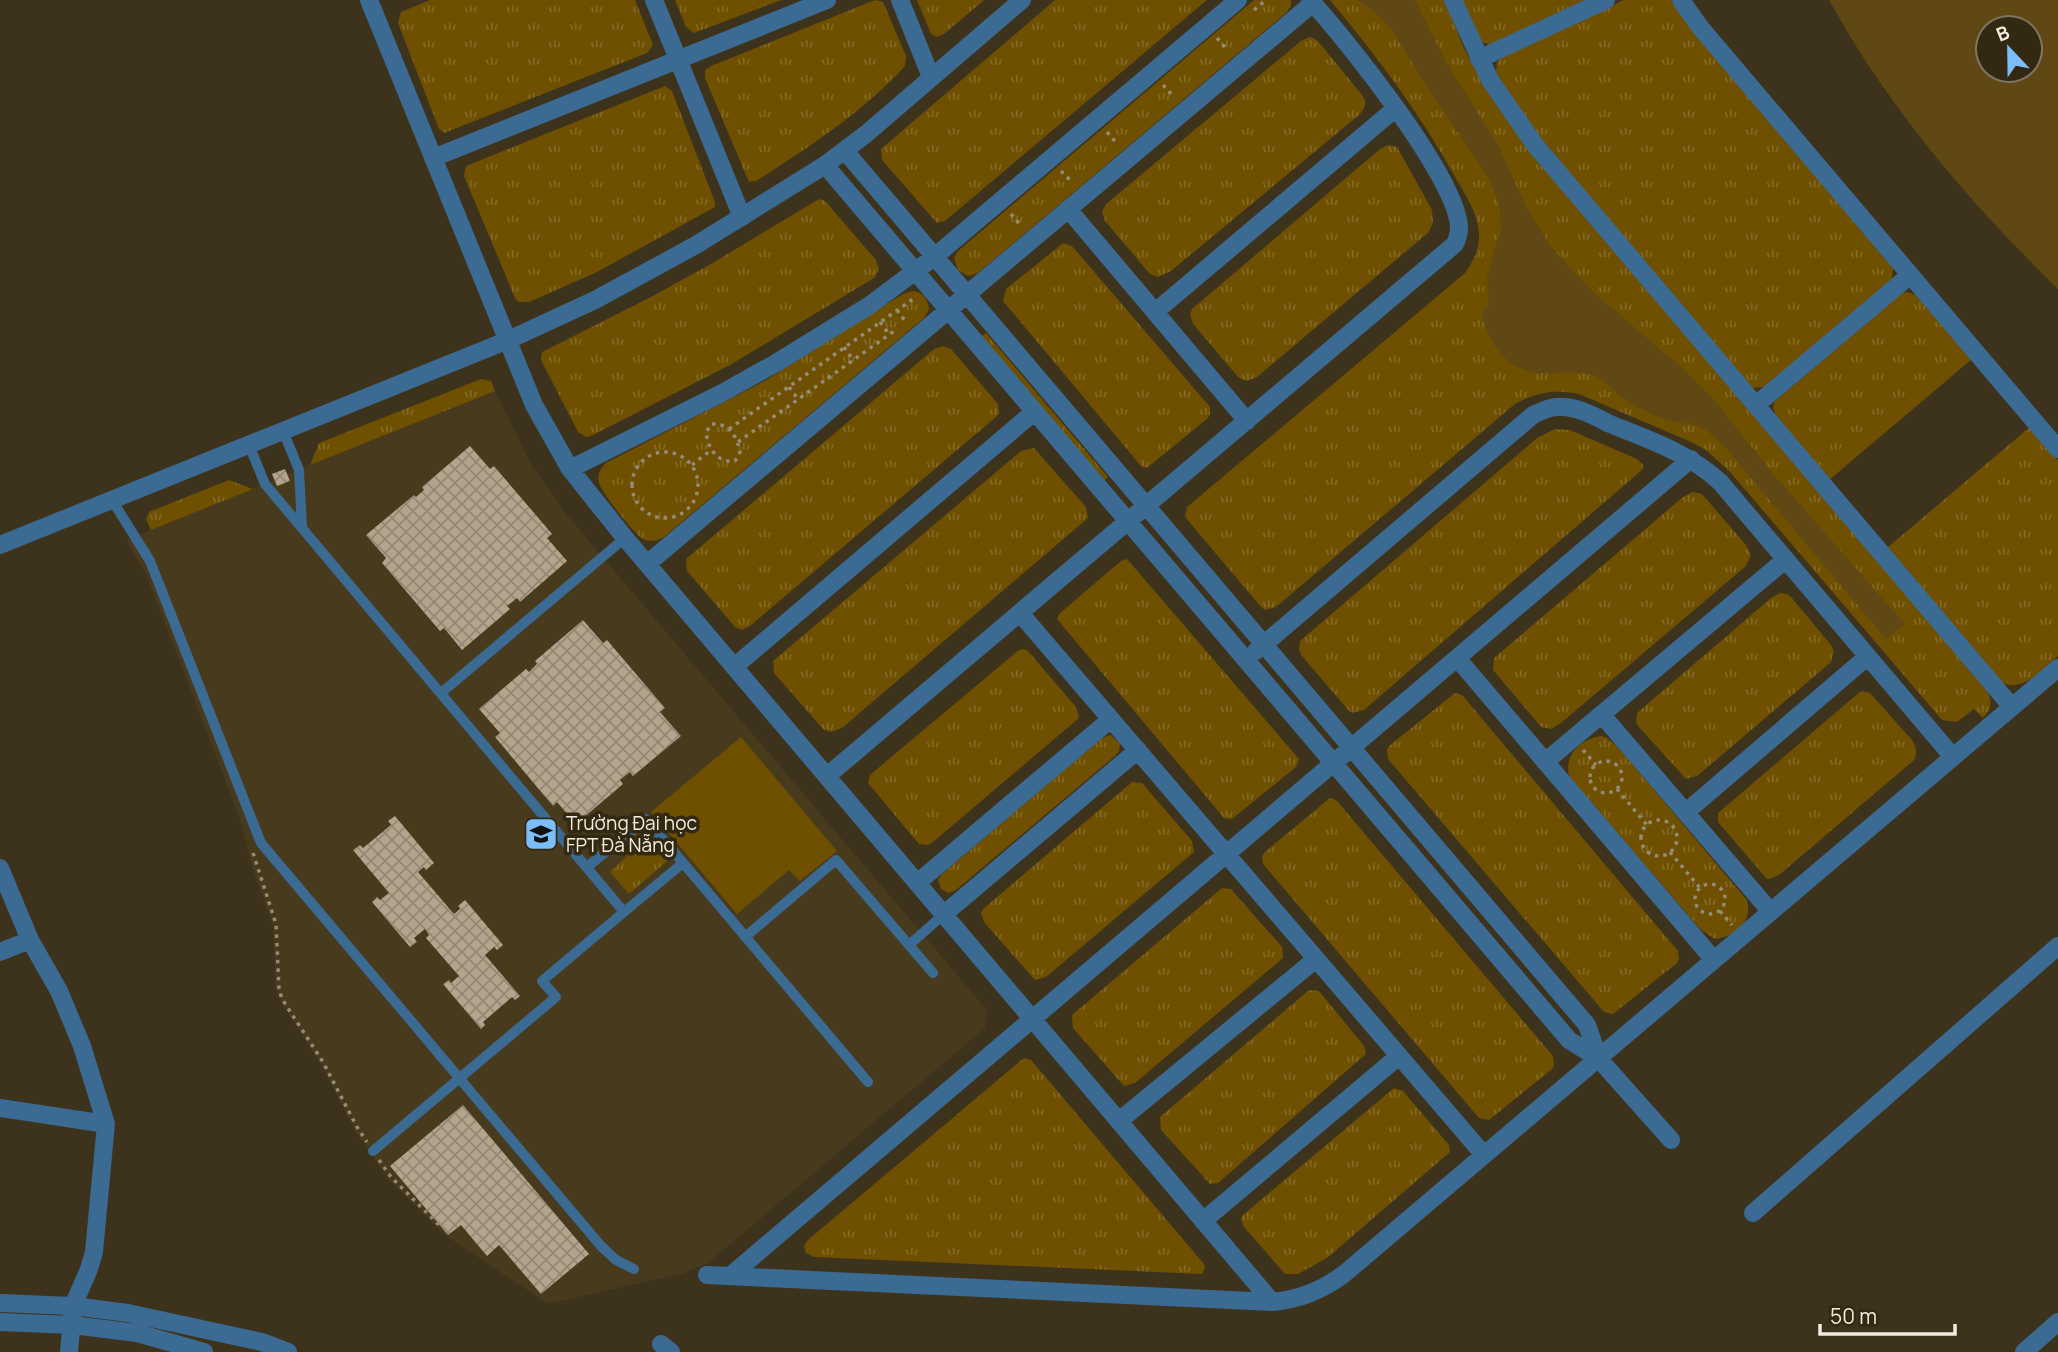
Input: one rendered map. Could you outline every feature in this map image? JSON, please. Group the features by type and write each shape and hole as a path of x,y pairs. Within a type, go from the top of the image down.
{"street":[{"path":"654,0 742,218"},
{"path":"433,158 827,0"},
{"path":"900,0 931,77"},
{"path":"0,545 506,341 595,300 742,218 845,151 1022,0"},
{"path":"570,469 674,418 776,363 870,305 934,257 1238,0"},
{"path":"1452,0 1479,59 1504,102 1535,145 2012,707"},
{"path":"1479,59 1606,0"},
{"path":"1681,0 1700,27 1909,276 2058,449"},
{"path":"374,2 506,341 534,405 570,469 625,538 1272,1302"},
{"path":"647,564 1311,2 1396,108 1437,173 1452,202 1460,231 1455,244 827,776"},
{"path":"1155,312 1396,108"},
{"path":"845,151 1587,1025 1598,1059"},
{"path":"825,165 1569,1040 1598,1059 1671,1140"},
{"path":"1068,209 1247,421"},
{"path":"1756,405 1909,276"},
{"path":"1245,660 1533,415 1542,410 1564,407 1575,409 1690,459 1720,482 1954,757"},
{"path":"734,667 1034,412"},
{"path":"730,1276 1690,459"},
{"path":"1545,762 1785,560"},
{"path":"1020,613 1484,1155"},
{"path":"1685,813 1867,657"},
{"path":"1457,658 1714,960"},
{"path":"707,1275 1272,1302 1302,1297 1331,1284 2058,668"},
{"path":"1602,715 1771,912"},
{"path":"917,883 1111,719"},
{"path":"943,915 1138,750"},
{"path":"0,868 30,940 59,991 82,1046 106,1124 94,1252 73,1306 69,1352"},
{"path":"0,952 30,940"},
{"path":"1753,1213 2058,946"},
{"path":"1119,1121 1316,959"},
{"path":"1203,1221 1399,1056"},
{"path":"0,1108 106,1124"},
{"path":"0,1303 73,1306 128,1313 262,1342 289,1352"},
{"path":"0,1322 72,1325 137,1333 204,1352"},
{"path":"2024,1352 2058,1322"}],"lane":[{"path":"283,431 299,470 302,527"},
{"path":"249,445 265,484 624,912"},
{"path":"112,500 150,561 261,843 601,1246 616,1260 634,1269"},
{"path":"441,693 625,538"},
{"path":"587,867 646,819 868,1082"},
{"path":"745,936 836,860 933,973"},
{"path":"373,1151 556,997 542,981 683,863"},
{"path":"909,945 943,915"}],"path":[{"path":"1214,34 1234,57"},
{"path":"1159,80 1180,103"},
{"path":"1103,128 1123,150"},
{"path":"1058,167 1077,189"},
{"path":"1007,210 1026,232"},
{"path":"729,429 917,295"},
{"path":"897,310 906,322"},
{"path":"738,442 916,315"},
{"path":"880,322 889,334"},
{"path":"844,347 853,360"},
{"path":"789,387 798,399"},
{"path":"719,424 729,429 738,442 739,457 735,461 722,460 711,450 706,438 710,425 719,424"},
{"path":"692,465 711,450"},
{"path":"670,452 684,457 692,465 697,476 698,490 692,503 682,513 670,517 656,516 646,512 638,503 632,490 632,479 638,466 648,457 656,453 670,452"},
{"path":"630,509 638,503"},
{"path":"1580,746 1596,765"},
{"path":"1606,761 1619,766 1623,779 1617,789 1607,793 1596,789 1590,775 1596,765 1606,761"},
{"path":"1617,789 1647,825"},
{"path":"1660,821 1672,827 1677,839 1670,852 1656,856 1644,849 1641,835 1647,825 1660,821"},
{"path":"261,843 254,850 252,857 276,924 279,989 282,999 323,1062 356,1127 391,1177 439,1225"},
{"path":"1670,852 1701,888"},
{"path":"1714,885 1722,891 1725,903 1720,911 1708,914 1700,910 1696,898 1701,888 1714,885"},
{"path":"1720,911 1737,930"}],"shaded area":[{"path":"1357,0 1415,0 1447,64 1497,143 1526,206 1551,247 1593,292 1683,369 1715,401 1774,475 1905,624 1886,639 1725,447 1707,431 1643,410 1595,376 1575,372 1530,372 1500,353 1487,332 1482,309 1489,306 1487,277 1501,228 1500,208 1493,188 1394,33 1377,14"},
{"path":"1829,0 2058,0 2058,289 1963,189 1878,79"},
{"name":"Trường Đại học FPT Đà Nẵng","path":"495,391 531,464 567,515 987,1010 985,1028 708,1263 684,1273 548,1304 446,1236 388,1179 354,1129 321,1064 280,1000 276,990 273,926 254,872 238,813 146,574 126,540 274,480 272,474 285,469 288,474"}],"green space":[{"path":"430,0 635,0 653,45 647,53 444,133 439,129 398,23 401,12"},
{"path":"675,0 781,0 694,33 686,27"},
{"path":"875,0 883,2 906,56 905,66 871,99 834,128 756,181 749,182 705,78 705,70"},
{"path":"917,0 984,0 937,37 931,34"},
{"path":"1055,0 1207,0 945,221 937,223 882,160 881,149"},
{"path":"1254,0 1291,0 1291,6 978,273 968,276 958,270 954,258 958,251"},
{"path":"1330,0 1445,0 1463,46 1489,94 1986,689 1990,704 1983,718 1974,709 1957,722 1942,720 1731,473 1706,450 1579,394 1546,393 1515,404 1276,607 1265,610 1261,607 1185,517 1187,507 1465,273 1475,255 1479,239 1476,218 1470,203 1441,152 1412,106"},
{"path":"1460,0 1590,0 1490,45 1480,41"},
{"path":"1624,0 1671,0 1696,34 1893,268 1892,279 1765,387 1752,388 1545,147 1496,74 1497,62 1505,55"},
{"path":"1310,37 1317,40 1362,95 1365,103 1363,110 1171,271 1158,277 1150,274 1105,221 1102,212 1106,204 1301,41"},
{"path":"665,86 672,91 715,207 597,272 529,302 518,302 464,176 466,166"},
{"path":"1388,145 1397,147 1432,210 1433,222 1429,232 1257,377 1247,381 1239,378 1193,324 1190,314 1192,309"},
{"path":"819,199 825,201 876,260 879,270 874,278 730,365 591,436 586,437 578,432 541,360 542,352 711,264"},
{"path":"1063,243 1072,246 1210,407 1208,418 1147,468 1141,466 1003,301 1006,289"},
{"path":"913,291 922,294 927,302 929,309 924,318 664,537 652,541 643,539 606,495 598,477 606,463 763,382 903,294"},
{"path":"1902,293 1918,296 1972,359 1829,480 1777,418 1774,402"},
{"path":"986,333 1108,477 1104,481 981,337"},
{"path":"943,346 951,349 998,404 999,413 750,626 742,630 735,627 687,571 686,559 934,349"},
{"path":"481,379 491,381 495,391 310,465 319,443"},
{"path":"2030,427 2058,460 2058,656 2032,678 2017,685 2008,685 2000,682 1887,548"},
{"path":"1555,429 1570,430 1637,459 1643,469 1364,710 1352,713 1349,711 1302,656 1299,650 1300,641 1537,438"},
{"path":"1034,448 1086,507 1088,518 842,728 831,732 823,729 774,673 773,661 1021,451"},
{"path":"229,480 253,489 151,530 146,519 149,512"},
{"path":"1693,492 1702,494 1746,545 1751,555 1746,566 1561,723 1551,729 1541,727 1493,670 1494,658 1683,497"},
{"path":"1127,559 1299,759 1296,767 1232,819 1224,818 1057,619 1059,614 1121,561"},
{"path":"1780,593 1791,597 1831,645 1834,651 1831,662 1697,776 1686,779 1638,726 1637,713"},
{"path":"1023,649 1027,650 1076,707 1079,718 933,842 928,845 919,844 868,783 870,775"},
{"path":"1861,691 1870,693 1912,740 1916,750 1914,760 1779,875 1766,878 1718,822 1718,813"},
{"path":"1455,693 1462,695 1678,951 1677,963 1613,1014 1604,1012 1388,759 1389,746"},
{"path":"1110,735 1120,743 1116,755 956,890 948,893 941,889 938,880 942,874 1102,738"},
{"path":"1601,736 1617,746 1746,899 1748,914 1736,931 1715,939 1701,930 1570,778 1569,763 1575,750 1586,741"},
{"path":"741,737 837,851 800,881 789,870 737,914 651,812"},
{"path":"1132,782 1142,783 1192,841 1194,852 1046,977 1035,980 984,922 981,913"},
{"path":"1330,798 1337,801 1553,1056 1552,1069 1489,1120 1479,1118 1263,864 1262,856 1265,852"},
{"path":"644,825 672,857 629,894 610,872 627,856 619,846"},
{"path":"1222,888 1231,889 1282,947 1283,958 1135,1083 1124,1086 1073,1028 1072,1015"},
{"path":"1309,990 1319,991 1364,1046 1366,1054 1218,1183 1210,1184 1161,1130 1160,1117"},
{"path":"1024,1058 1031,1060 1204,1264 1202,1274 814,1257 806,1253 804,1246 808,1240"},
{"path":"1394,1088 1403,1091 1449,1145 1450,1152 1327,1258 1298,1274 1285,1274 1244,1227 1241,1219 1243,1215"}],"building":[{"path":"470,446 490,469 494,466 552,534 547,538 567,561 520,602 517,598 507,606 510,609 462,650 444,628 440,631 382,563 386,558 366,535 414,495 416,497 424,490 422,487"},
{"path":"285,469 290,481 277,486 272,474"},
{"path":"583,620 603,643 607,640 665,708 660,712 681,736 633,776 630,772 620,780 623,784 576,824 557,802 553,806 495,737 500,733 479,709 526,669 529,672 537,664 535,661"},
{"path":"395,816 434,863 426,870 424,867 418,872 454,914 465,900 503,945 497,950 494,947 485,955 520,996 515,1000 512,997 483,1022 485,1025 481,1029 443,984 449,980 451,983 459,976 426,938 429,935 425,929 414,938 417,942 410,947 372,902 389,893 353,850 360,845 363,848 391,825 388,821"},
{"path":"463,1105 589,1254 541,1294 499,1245 487,1256 461,1225 448,1235 390,1166"}],"place":[{"name":"Trường Đại học FPT Đà Nẵng","path":"541,834"}]}
